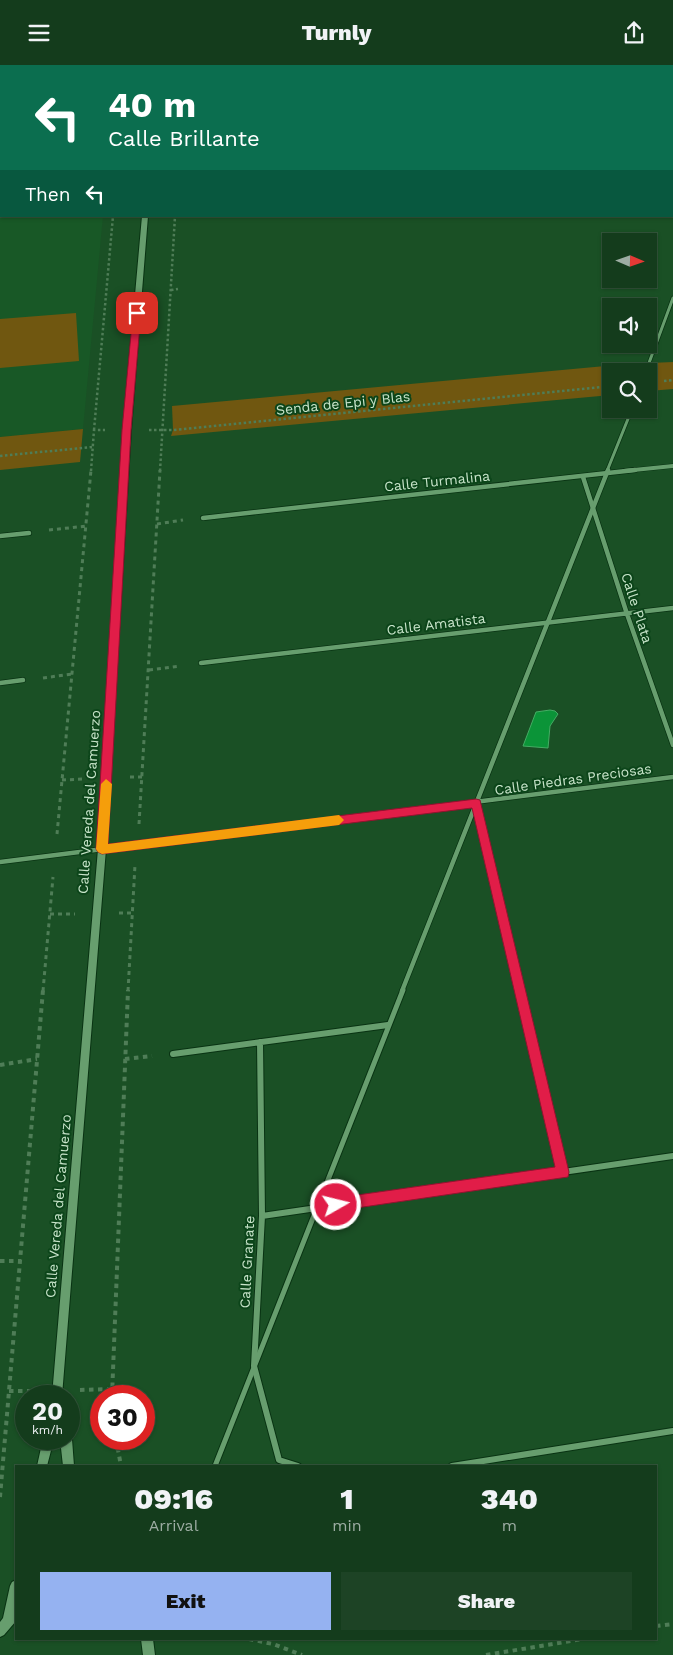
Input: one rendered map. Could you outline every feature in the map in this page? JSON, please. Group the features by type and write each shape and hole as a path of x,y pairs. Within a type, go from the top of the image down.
{"street":[{"name":"Calle Vereda del Camuerzo","path":"59,1385 102,849 127,430 145,217"},
{"path":"649,363 673,299"},
{"path":"215,1465 628,418"},
{"name":"Calle Turmalina","path":"203,518 673,466"},
{"name":"Calle Plata","path":"583,477 594,506 627,614 673,745"},
{"path":"0,536 29,533"},
{"name":"Calle Amatista","path":"201,663 673,608"},
{"path":"0,683 23,680"},
{"name":"Calle Piedras Preciosas","path":"0,862 673,777"},
{"path":"476,803 563,1172"},
{"path":"173,1054 388,1025"},
{"name":"Calle Granate","path":"260,1042 262,1216 254,1366 279,1459 295,1465"},
{"path":"262,1216 673,1156"},
{"path":"458,1465 673,1431"},
{"path":"42,1465 46,1450"},
{"path":"67,1450 69,1465"},
{"path":"0,1631 13,1616 15,1596"},
{"path":"147,1640 150,1655"}],"path":[{"path":"0,1497 55,855 87,526 92,447 113,217"},
{"path":"112,1385 131,913 149,670 175,217"},
{"path":"171,289 178,289"},
{"name":"Senda de Epi y Blas","path":"94,430 163,430 602,387"},
{"path":"0,456 92,447"},
{"path":"156,524 203,518"},
{"path":"29,533 87,526"},
{"path":"149,670 201,663"},
{"path":"23,680 72,674"},
{"path":"125,1059 173,1054"},
{"path":"0,1065 38,1059"},
{"path":"0,1261 21,1261"},
{"path":"118,1450 122,1465"},
{"path":"657,1626 673,1623"},
{"path":"255,1640 273,1644 302,1655"},
{"path":"486,1655 577,1640"}],"shaded area":[{"path":"0,217 103,217 83,429 0,437"},
{"path":"76,313 79,361 0,368 0,319"},
{"path":"673,362 673,389 657,390 657,363 650,363"},
{"path":"602,366 602,396 171,436 173,430 172,406"},
{"path":"83,429 80,462 0,470 0,437"},
{"path":"550,710 558,714 550,726 548,748 523,746 536,712"}],"slow traffic":[{"path":"106,784 102,849 339,820"}],"route":[{"path":"137,313 127,430 102,849 476,803 563,1172 336,1205"}]}
